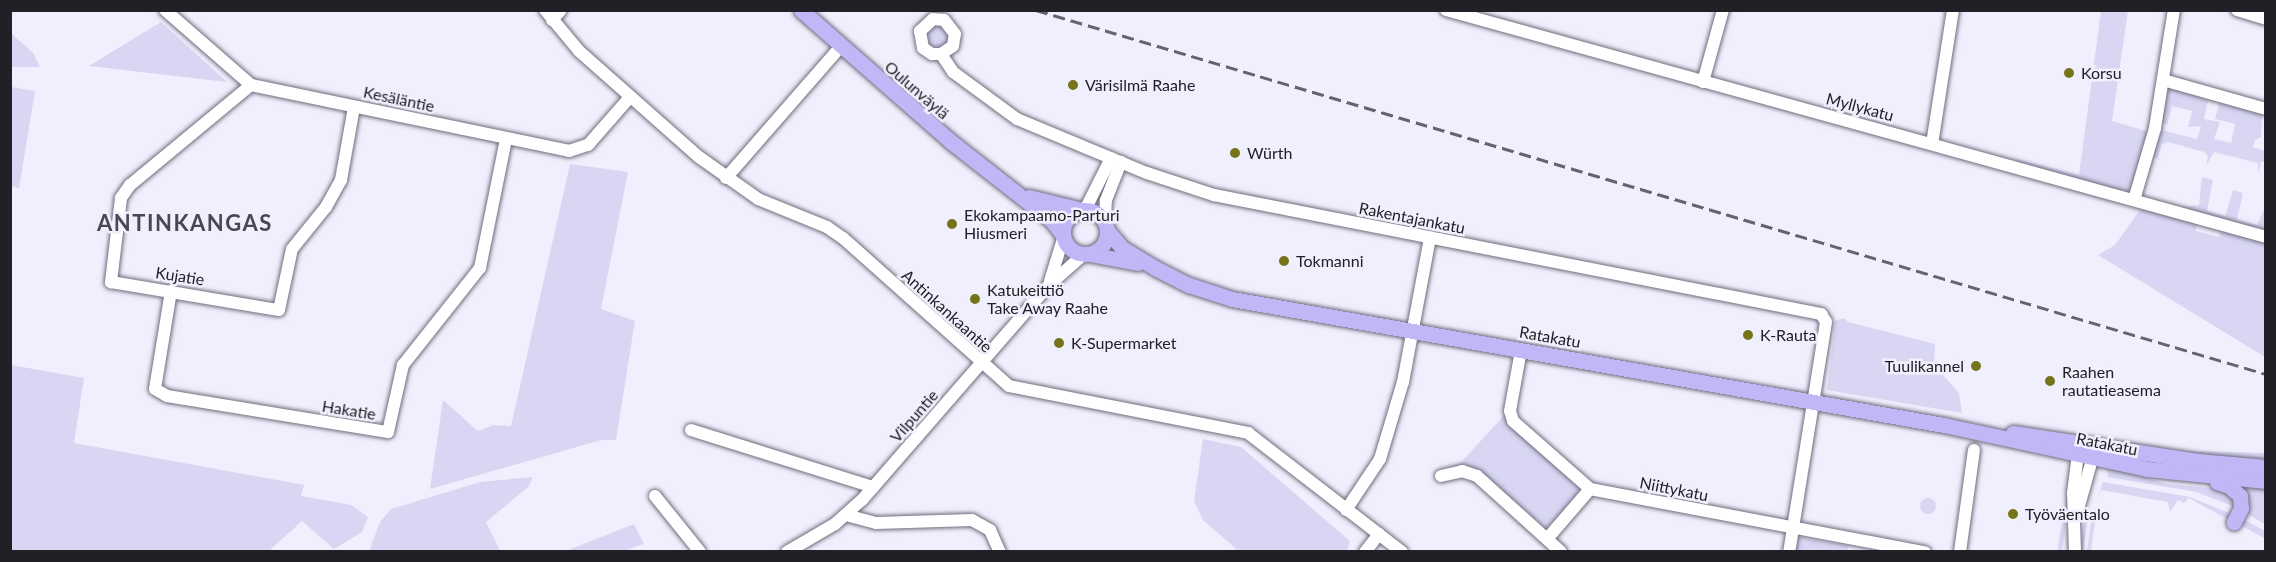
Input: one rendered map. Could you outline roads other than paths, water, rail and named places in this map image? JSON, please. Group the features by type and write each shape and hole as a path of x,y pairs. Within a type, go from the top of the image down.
{"main road":[{"name":"Oulunväylä","path":"801,10 950,141 1015,191 1063,237"},
{"name":"Oulunväylä","path":"1015,191 1054,206 1084,210"},
{"path":"1084,210 1097,213 1106,226 1105,243 1086,255 1069,248 1063,237 1070,216 1084,210"},
{"name":"Ratakatu","path":"1106,226 1122,248 1155,268 1204,291 1232,299 1944,425 2094,453 2185,474 2265,481"},
{"name":"Ratakatu","path":"1086,255 1155,268"},
{"name":"Ratakatu","path":"2094,453 2265,467"},
{"path":"2185,474 2236,491 2242,502 2234,522"}],"street":[{"name":"Kesäläntie","path":"165,10 251,85 569,152 581,150 630,98"},
{"path":"549,16 561,10"},
{"name":"Myllykatu","path":"1446,10 2265,237"},
{"path":"1703,82 1723,10"},
{"path":"1932,144 1953,10"},
{"path":"2134,200 2154,134 2174,10"},
{"path":"2237,10 2265,20"},
{"name":"Antinkankaantie","path":"549,16 574,46 630,98 726,178 758,199 827,227 843,238 981,364 1022,391 1248,433 1402,552"},
{"path":"726,178 841,46"},
{"name":"Rakentajankatu","path":"941,54 953,72 1030,127 1172,182 1257,206 1819,313 1827,322 1816,402 1789,552"},
{"path":"2163,80 2265,108"},
{"name":"Kujatie","path":"251,85 130,185 121,198 111,282 279,310 292,249 326,207 341,180 354,107"},
{"name":"Hakatie","path":"171,291 155,389 167,396 388,432 397,382 406,360 480,268 506,139"},
{"path":"1084,210 1116,160"},
{"path":"1106,226 1106,200 1116,160"},
{"name":"Vilpuntie","path":"1049,285 1063,237"},
{"path":"1346,510 1380,459 1414,331 1430,238"},
{"name":"Vilpuntie","path":"788,552 846,515 1049,285 1086,255"},
{"path":"1521,350 1510,411 1513,421 1590,489 1547,538"},
{"path":"691,430 873,487"},
{"path":"1960,552 1974,450"},
{"path":"2066,552 2075,519 2078,450"},
{"path":"2075,519 2094,453"},
{"path":"1441,476 1462,471 1477,477 1561,552"},
{"name":"Niittykatu","path":"1590,489 1925,552"},
{"path":"655,496 700,552"},
{"path":"846,515 876,523 972,520 990,530 1000,552"},
{"path":"2073,533 2075,552"},
{"path":"1365,552 1379,534"},
{"path":"807,542 816,552"}],"railway":[{"path":"1036,10 2266,374"}],"place":[{"name":"Korsu","path":"2069,73"},
{"name":"Värisilmä Raahe","path":"1073,85"},
{"name":"Würth","path":"1235,153"},
{"name":"Ekokampaamo-Parturi Hiusmeri","path":"952,224"},
{"name":"Tokmanni","path":"1284,261"},
{"name":"Katukeittiö Take Away Raahe","path":"975,299"},
{"name":"K-Rauta","path":"1748,335"},
{"name":"K-Supermarket","path":"1059,343"},
{"name":"Tuulikannel","path":"1976,366"},
{"name":"Raahen rautatieasema","path":"2050,381"},
{"name":"Työväentalo","path":"2013,514"}],"district":[{"name":"ANTINKANGAS","path":"185,223"}]}
